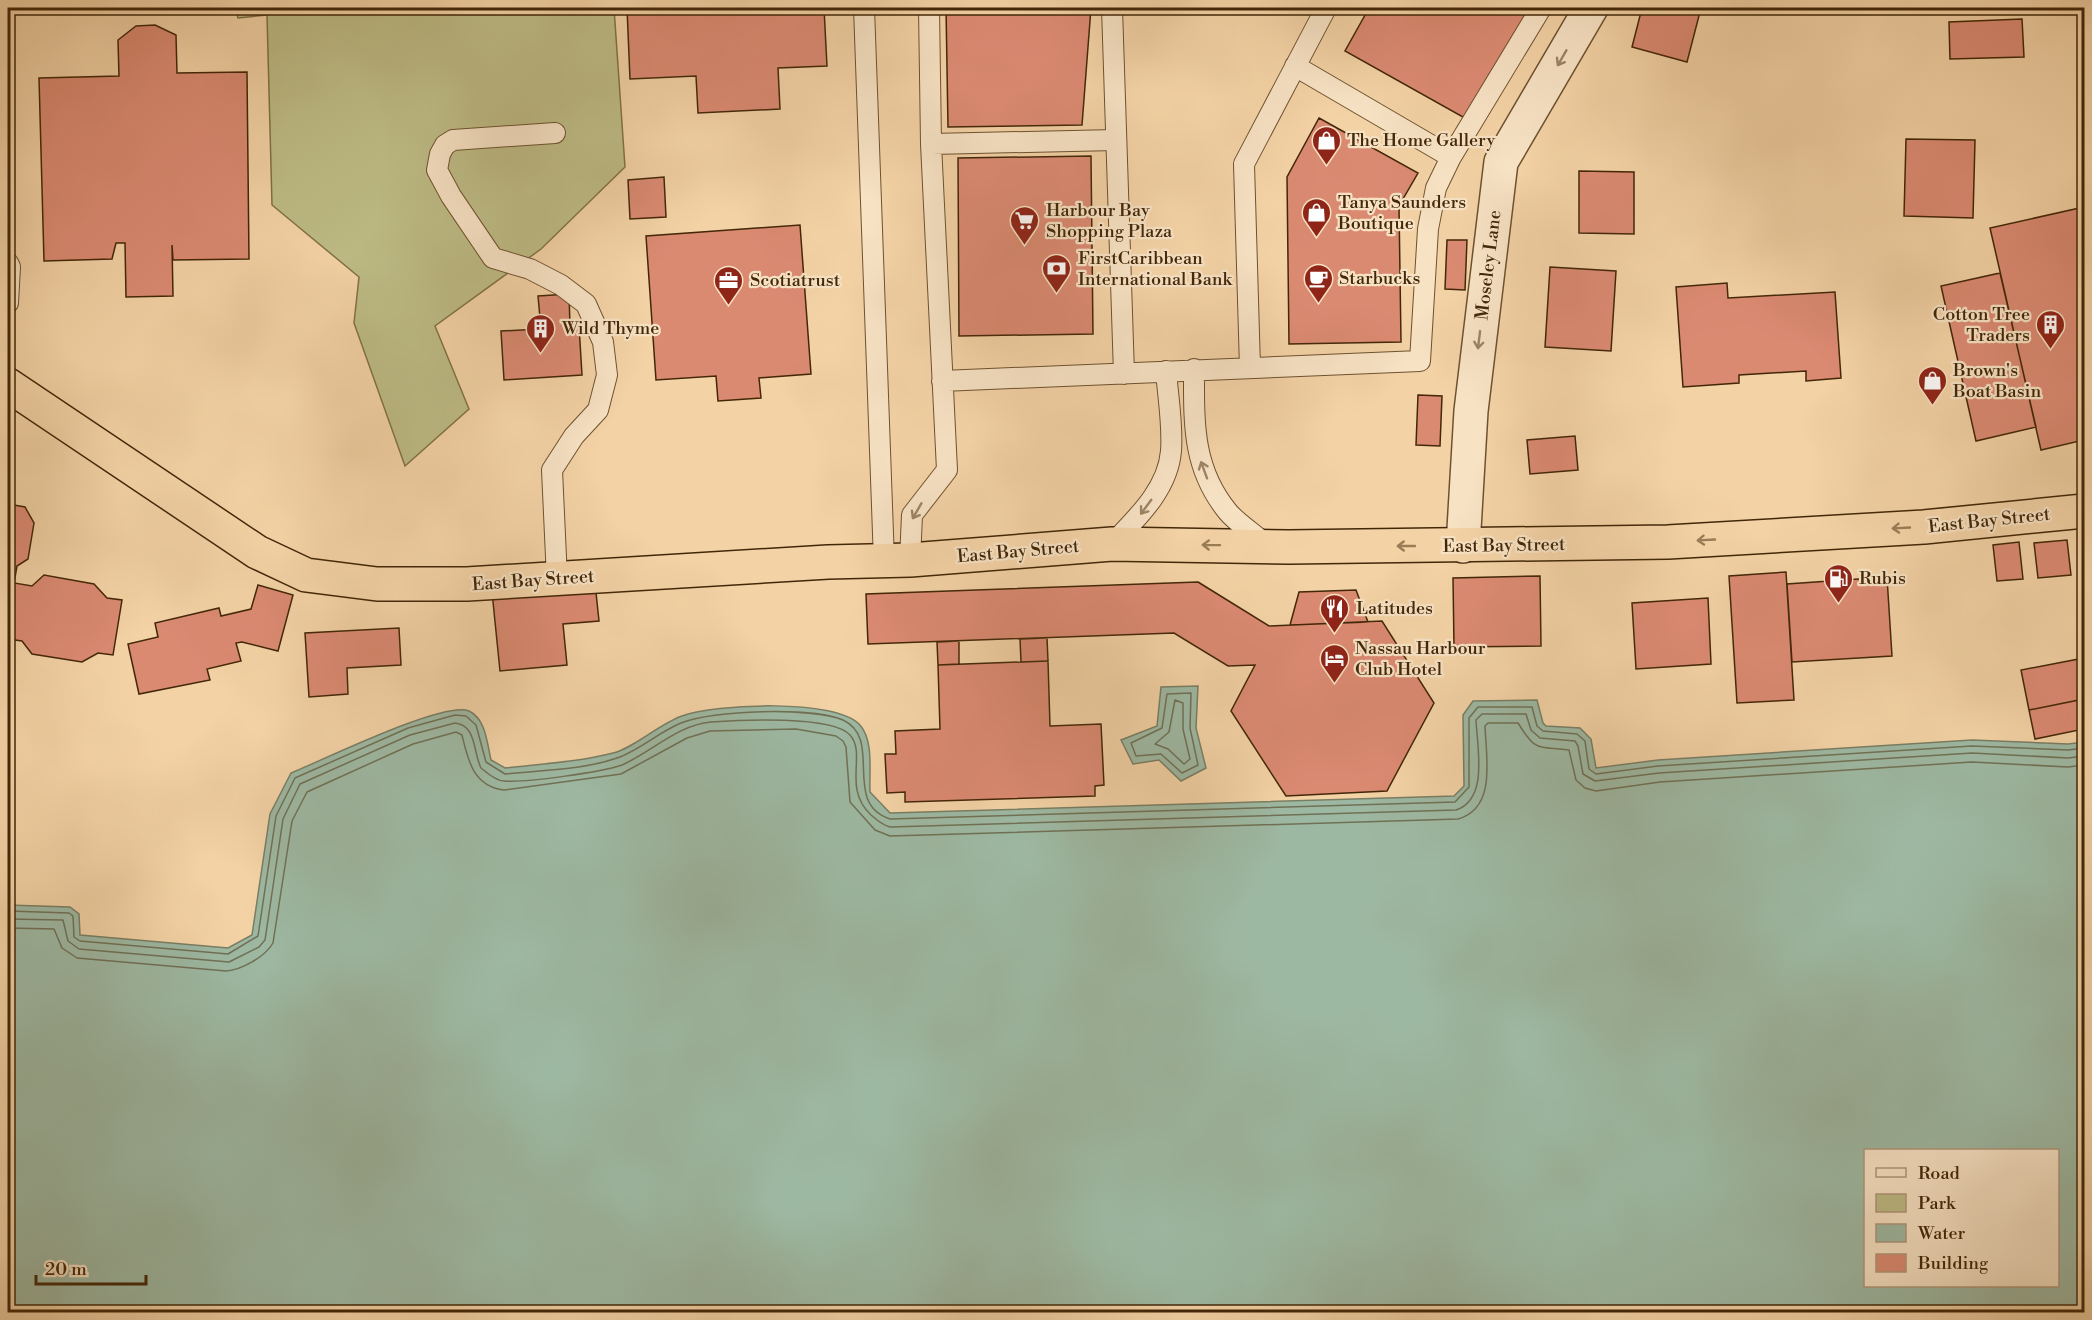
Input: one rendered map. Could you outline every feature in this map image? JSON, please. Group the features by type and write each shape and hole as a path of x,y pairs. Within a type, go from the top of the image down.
{"highway":[{"name":"East Bay Street","path":"8,385 257,552 306,575 376,584 467,585 828,562 897,561 1112,544 1463,546 1668,542 1924,527 2085,511"}],"street":[{"name":"Moseley Lane","path":"1463,546 1471,411 1501,162 1591,8"}],"lane":[{"path":"864,8 897,561"},
{"path":"897,561 912,515 947,470 931,144 929,8"},
{"path":"1112,8 1124,374"},
{"path":"1250,368 1244,164 1326,8"},
{"path":"942,381 1124,374 1166,370 1420,362 1428,229 1436,188 1451,157 1541,8"},
{"path":"1295,66 1451,157"},
{"path":"555,133 453,140 445,145 440,154 437,170 493,258 530,269 561,285 586,304 603,342 607,375 598,410 574,436 552,470 557,579"},
{"path":"931,144 1116,140"},
{"path":"8,263 10,267 8,303"},
{"path":"1194,369 1194,432 1203,472 1229,513 1267,546"},
{"path":"1112,544 1145,509 1166,475 1171,451 1166,370"}],"green space":[{"path":"235,8 614,8 625,167 541,249 435,326 469,409 405,466 354,323 359,277 272,205 267,15 238,18"}],"water":[{"path":"1198,686 1196,728 1206,768 1181,781 1159,760 1133,764 1121,740 1157,726 1161,687"},
{"path":"1537,700 1543,723 1546,726 1580,728 1591,739 1596,768 1658,760 1972,740 2068,744 2084,742 2084,1312 8,1312 8,905 70,907 79,914 80,935 228,948 252,935 270,814 291,773 382,733 435,714 456,710 469,711 475,715 482,726 491,760 505,768 573,761 613,753 629,746 664,724 698,712 746,706 801,707 847,716 860,725 869,748 870,792 890,813 1454,796 1464,786 1463,715 1473,701"}],"building":[{"path":"627,8 824,8 827,66 778,68 780,109 698,113 696,76 630,79"},
{"path":"946,8 1091,8 1082,125 948,127"},
{"path":"1369,8 1534,8 1470,121 1345,51"},
{"path":"1642,8 1701,8 1687,62 1632,47"},
{"path":"2022,19 2024,57 1950,59 1949,22"},
{"path":"155,25 176,35 177,73 247,72 249,259 173,260 172,245 173,296 126,297 125,243 116,243 112,259 44,261 39,78 119,76 118,40 136,26"},
{"path":"1319,118 1418,173 1399,206 1401,342 1289,344 1287,177"},
{"path":"1906,139 1975,140 1973,218 1904,216"},
{"name":"Harbour Bay Shopping Plaza","path":"1091,156 1093,334 959,336 958,158"},
{"path":"1579,171 1634,172 1634,234 1579,233"},
{"path":"664,177 666,217 630,219 628,180"},
{"name":"Cotton Tree Traders","path":"2084,207 2084,440 2041,450 1990,228"},
{"name":"Scotiatrust","path":"800,225 811,374 759,378 761,398 718,401 716,376 656,380 646,236"},
{"path":"1447,240 1467,240 1465,290 1445,289"},
{"path":"1550,267 1616,271 1611,351 1545,347"},
{"path":"2000,273 2036,427 1976,441 1941,286"},
{"path":"1727,283 1728,298 1835,292 1841,378 1806,381 1806,371 1739,375 1739,383 1683,387 1676,287"},
{"name":"Wild Thyme","path":"569,294 570,326 579,326 582,375 504,380 501,331 541,329 538,296"},
{"path":"1418,395 1442,396 1440,446 1416,445"},
{"path":"1575,436 1578,470 1530,474 1527,440"},
{"path":"8,504 25,507 34,523 28,559 17,566 14,583 32,586 44,575 94,584 107,598 122,600 113,655 98,653 82,662 32,654 22,641 8,639"},
{"path":"2067,540 2071,575 2038,578 2034,543"},
{"path":"2019,542 2023,579 1997,581 1993,545"},
{"path":"1786,572 1794,700 1737,703 1729,576"},
{"path":"1540,576 1541,646 1454,647 1453,578"},
{"name":"Rubis","path":"1887,577 1892,656 1792,662 1787,584"},
{"name":"Nassau Harbour Club Hotel","path":"1198,582 1269,626 1382,621 1434,703 1387,791 1286,796 1231,711 1255,665 1228,666 1174,633 868,644 866,594"},
{"path":"595,583 599,621 563,624 567,665 500,671 492,592"},
{"path":"258,585 293,595 278,651 242,642 236,643 241,661 207,669 210,680 139,694 128,644 158,637 155,623 219,608 221,616 251,609"},
{"path":"1356,590 1368,622 1290,625 1299,592"},
{"path":"1708,598 1711,664 1636,669 1632,603"},
{"path":"399,628 401,665 347,668 348,694 309,697 305,633"},
{"path":"1047,638 1048,661 1021,662 1020,639"},
{"path":"959,641 959,664 938,665 937,642"},
{"path":"2084,658 2084,699 2029,710 2021,670"},
{"path":"1048,661 1050,726 1101,724 1104,785 1095,786 1095,796 905,802 905,792 887,793 885,754 896,754 895,731 940,729 938,665"},
{"path":"2084,699 2084,729 2035,739 2029,710"}],"place":[{"name":"The Home Gallery","path":"1326,166"},
{"name":"Tanya Saunders Boutique","path":"1317,238"},
{"name":"Harbour Bay Shopping Plaza","path":"1025,246"},
{"name":"FirstCaribbean International Bank","path":"1057,294"},
{"name":"Starbucks","path":"1318,304"},
{"name":"Scotiatrust","path":"729,306"},
{"name":"Cotton Tree Traders","path":"2051,350"},
{"name":"Wild Thyme","path":"541,354"},
{"name":"Brown's Boat Basin","path":"1932,406"},
{"name":"Rubis","path":"1838,604"},
{"name":"Latitudes","path":"1335,634"},
{"name":"Nassau Harbour Club Hotel","path":"1334,684"}]}
